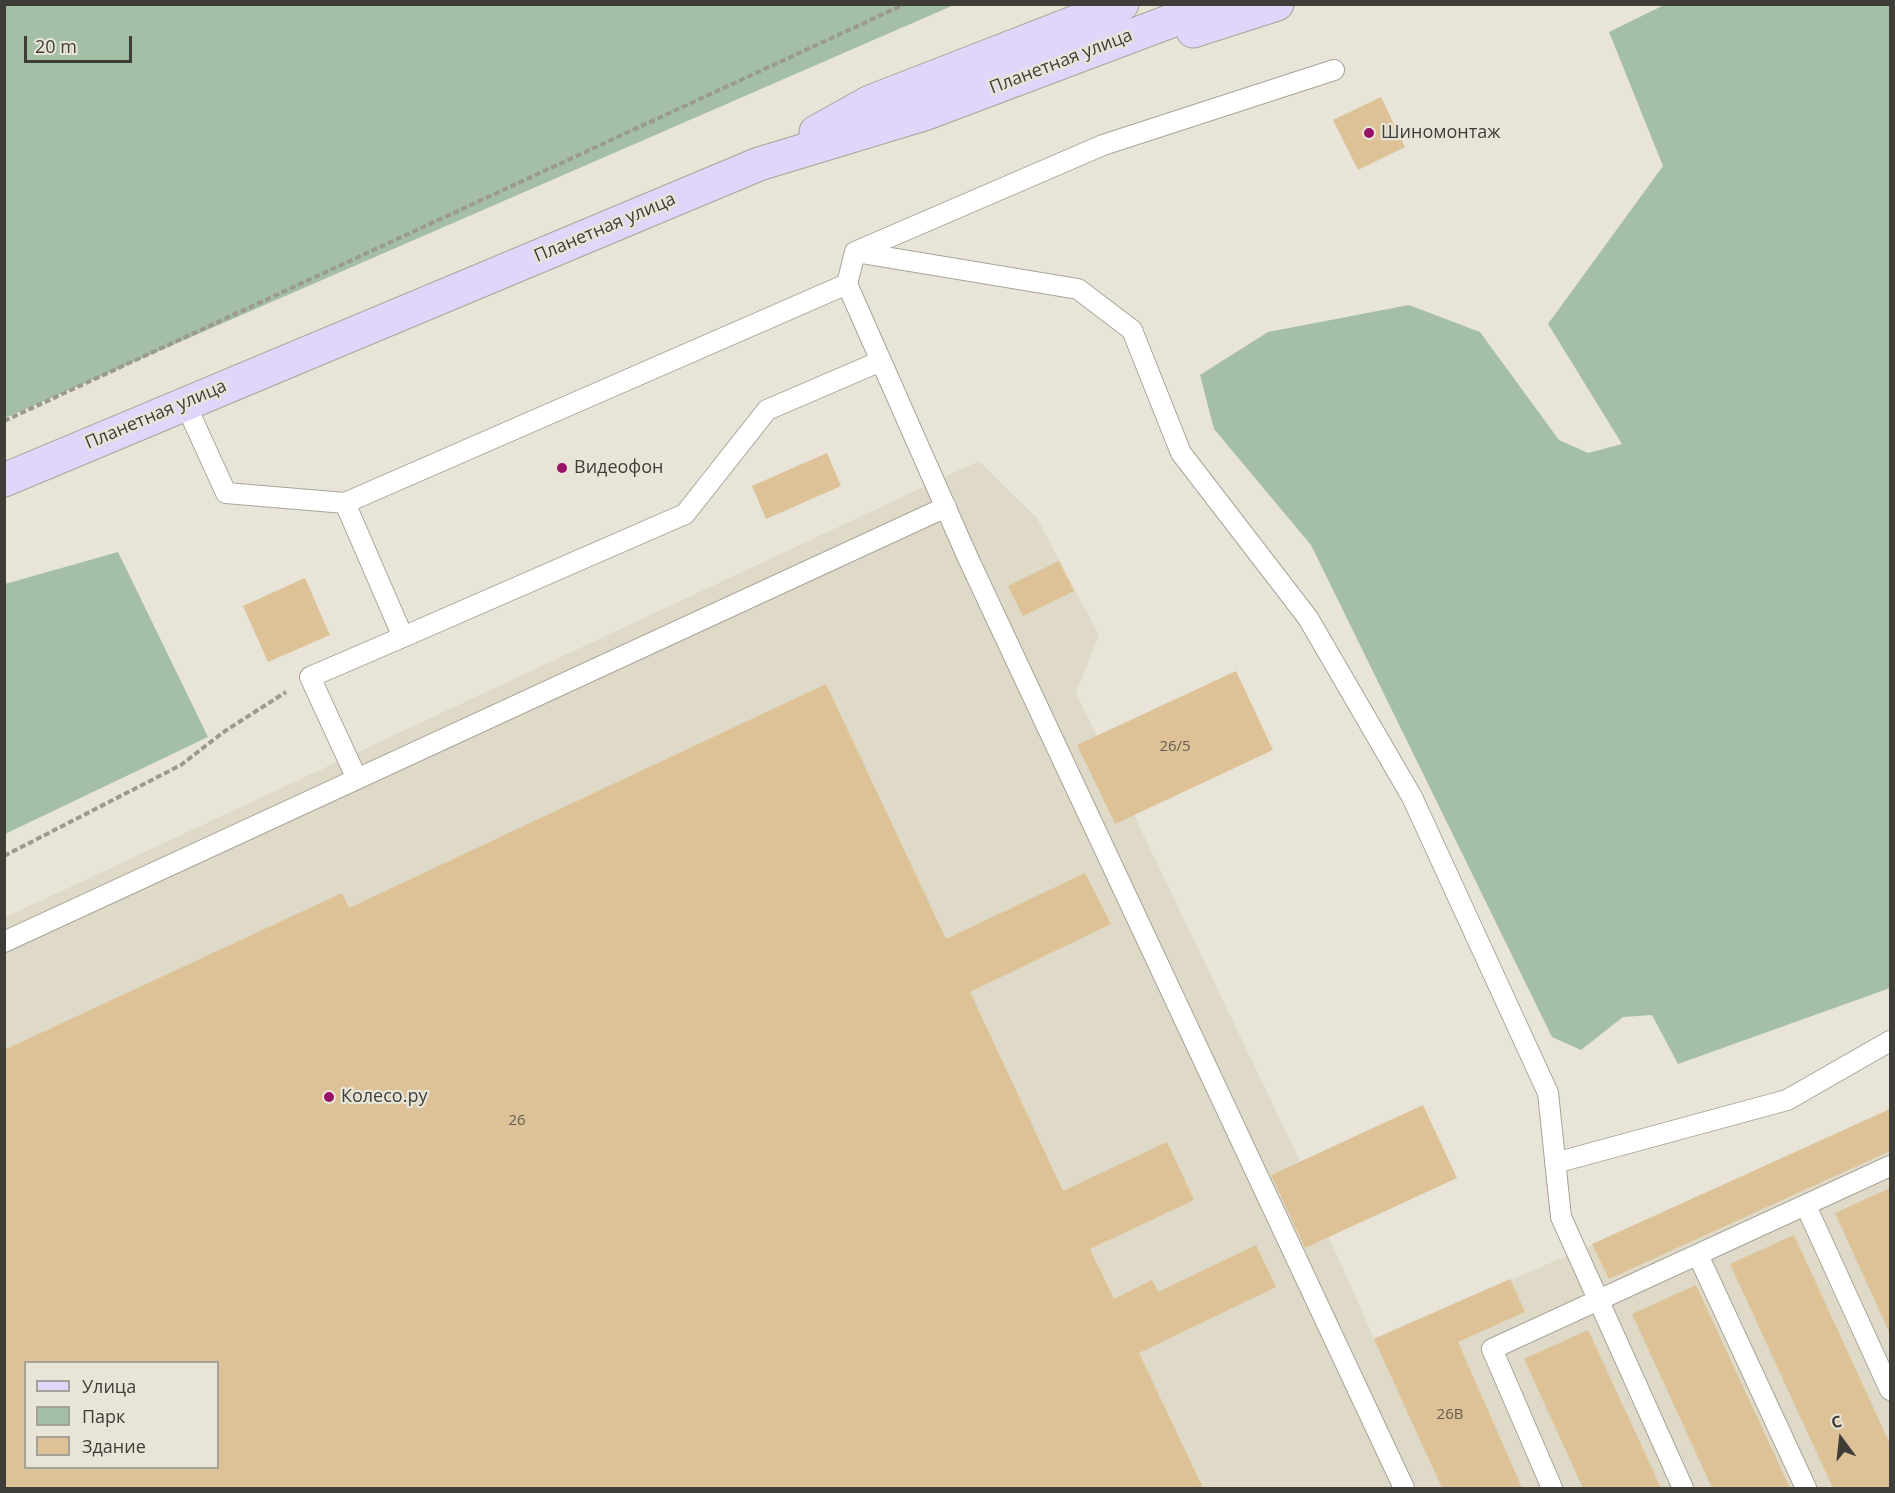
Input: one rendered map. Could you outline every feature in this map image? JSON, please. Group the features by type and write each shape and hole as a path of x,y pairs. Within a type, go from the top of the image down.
{"main road":[{"path":"759,164 870,102 1122,4"},
{"name":"Планетная улица","path":"4,480 759,164 924,114 1216,4"},
{"path":"924,114 1277,4"}],"lane":[{"path":"855,252 1103,145 1334,70"},
{"path":"855,252 847,284 968,558 1404,1488"},
{"path":"855,252 1078,289 1132,330 1181,453 1308,618 1412,797 1548,1093 1561,1217 1683,1488"},
{"path":"185,403 226,493 345,503 847,284"},
{"path":"357,779 310,676 685,514 767,410 881,361"},
{"path":"345,503 403,637"},
{"path":"4,942 946,507"},
{"path":"1555,1163 1787,1100 1890,1041"},
{"path":"1552,1488 1492,1349 1890,1166"},
{"path":"1806,1206 1890,1390"},
{"path":"1698,1255 1806,1488"}],"path":[{"path":"4,421 905,4"},
{"path":"4,856 181,765 225,731 310,676"}],"shaded area":[{"path":"979,461 1037,518 1099,635 1076,693 1097,736 1077,745 1114,823 1134,815 1300,1161 1271,1175 1305,1247 1329,1237 1374,1338 1576,1252 1890,1109 1890,1488 5,1488 4,918"}],"green space":[{"path":"5,4 954,4 954,5 5,418"},
{"path":"1664,5 1890,5 1890,988 1678,1064 1652,1015 1623,1017 1581,1050 1552,1037 1311,545 1214,429 1200,375 1268,332 1409,305 1480,332 1559,440 1588,453 1622,444 1548,324 1663,166 1609,32"},
{"path":"118,552 208,737 5,834 5,584"}],"building":[{"name":"Шиномонтаж","path":"1381,97 1405,147 1358,170 1333,120"},
{"path":"827,453 841,486 766,519 752,486"},
{"path":"1059,561 1074,591 1023,616 1008,586"},
{"path":"305,578 330,635 268,662 243,606"},
{"path":"1236,671 1273,750 1115,824 1077,745"},
{"path":"826,684 946,939 1085,873 1111,924 970,992 1063,1191 1167,1142 1194,1200 1090,1249 1114,1299 1152,1280 1158,1292 1256,1245 1276,1287 1139,1353 1203,1488 4,1488 4,1050 342,893 349,908"},
{"path":"1423,1105 1457,1178 1305,1248 1271,1175"},
{"path":"1890,1109 1890,1151 1609,1279 1592,1244"},
{"path":"1890,1188 1890,1334 1835,1213"},
{"path":"1794,1235 1890,1444 1890,1488 1833,1488 1730,1264"},
{"path":"1510,1279 1525,1312 1458,1342 1522,1488 1442,1488 1374,1339"},
{"path":"1696,1285 1790,1488 1712,1488 1632,1314"},
{"path":"1588,1330 1661,1488 1583,1488 1524,1359"}],"place":[{"name":"Шиномонтаж","path":"1369,133"},
{"name":"Видеофон","path":"562,468"},
{"name":"Колесо.ру","path":"329,1097"}]}
